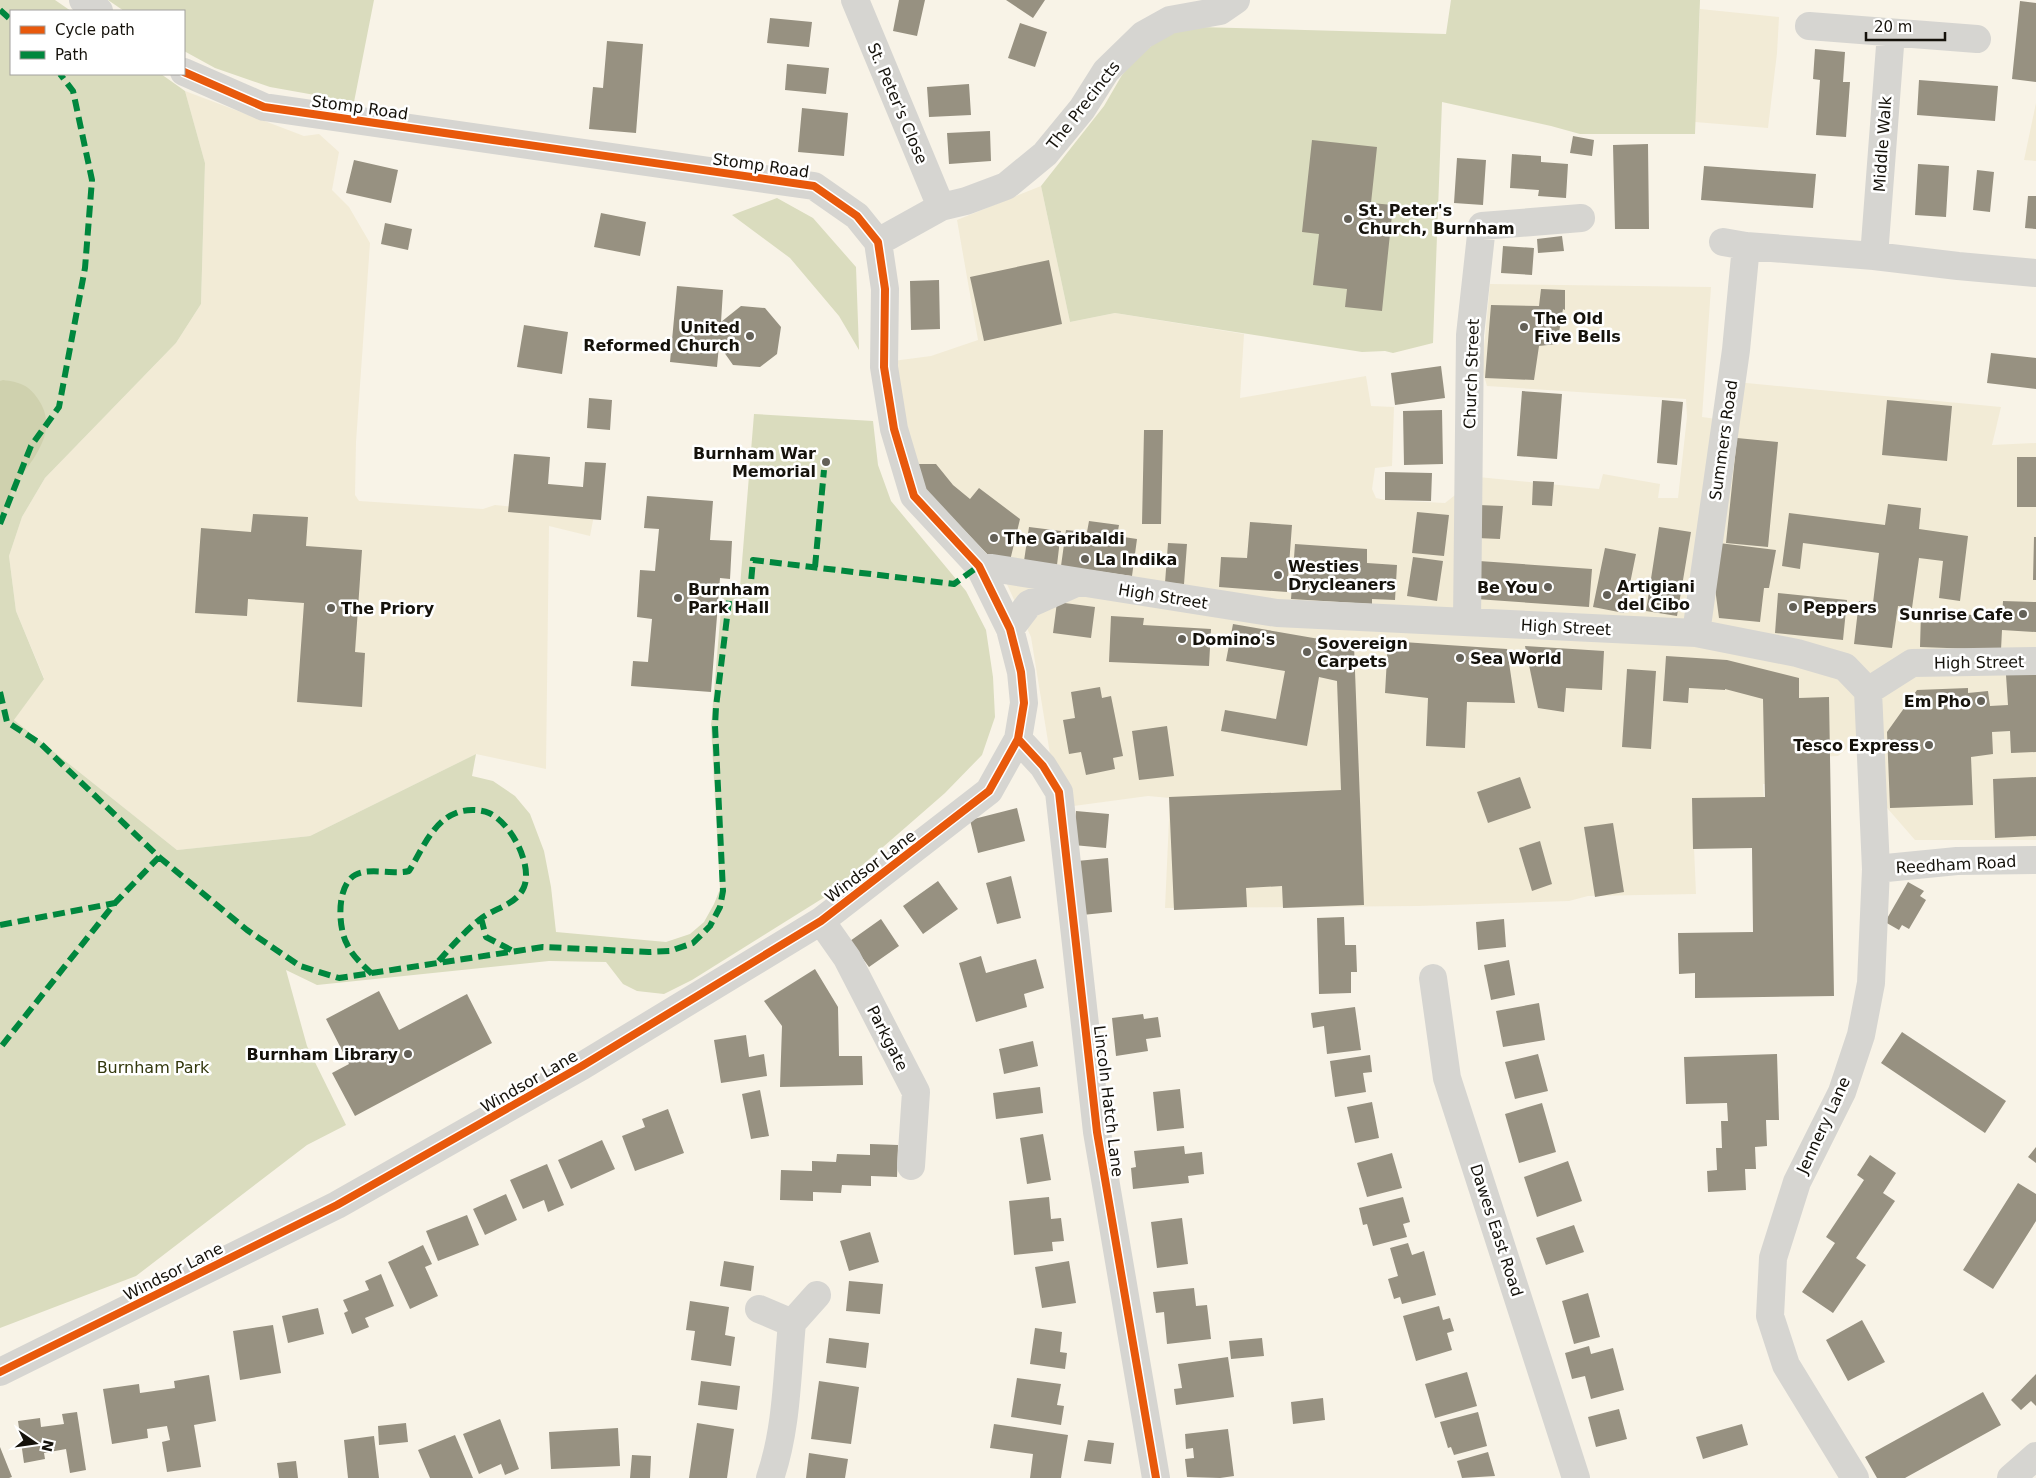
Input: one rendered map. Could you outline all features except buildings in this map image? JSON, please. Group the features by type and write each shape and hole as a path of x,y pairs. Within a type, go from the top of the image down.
{"street":[{"path":"84,0 98,10"},
{"name":"St. Peter's Close","path":"855,0 941,206"},
{"name":"The Precincts","path":"878,242 941,206 966,201 1006,186 1045,154 1082,109 1106,71 1143,35 1170,20 1220,11 1236,0"},
{"path":"1809,26 1977,39"},
{"name":"Middle Walk","path":"1874,256 1890,33"},
{"name":"Stomp Road","path":"185,72 264,107 814,186 857,216 878,242"},
{"name":"Church Street","path":"1467,621 1470,335 1482,226 1581,218"},
{"path":"878,242 885,289 884,368 894,429 914,496 978,566 1010,628 1021,672 1024,703 1018,739"},
{"name":"Summers Road","path":"1696,633 1736,350 1734,244 2036,272"},
{"name":"High Street","path":"978,566 1076,583 1277,613 1696,633 1797,653 1844,667 1868,690 1912,663 2036,661"},
{"path":"1010,628 1030,604 1076,583"},
{"name":"Jennery Lane","path":"1855,1478 1786,1365 1770,1316 1773,1258 1797,1182 1842,1092 1861,1035 1871,983 1876,869 1868,690"},
{"name":"Windsor Lane","path":"0,1372 337,1205 582,1066 821,921 989,791 1018,739"},
{"name":"Lincoln Hatch Lane","path":"1018,739 1043,766 1059,792 1097,1132 1156,1478"},
{"name":"Reedham Road","path":"1876,869 1957,861 2036,860"},
{"name":"Parkgate","path":"821,921 847,958 916,1092 911,1166"},
{"name":"Dawes East Road","path":"1433,978 1447,1078 1576,1478"},
{"path":"770,1478 777,1454 782,1424 792,1323 817,1295"},
{"path":"760,1309 792,1323"}],"shaded area":[{"path":"1700,9 1779,17 1777,53 1768,128 1695,122"},
{"path":"185,91 304,136 319,134 339,152 332,190 349,207 370,243 356,442 355,495 359,501 483,509 495,505 594,515 590,536 549,526 546,769 476,754 310,836 177,850 14,720 44,678 16,611 9,556 22,517 45,478 176,343 201,304 205,163"},
{"path":"2036,103 2036,161 2024,160"},
{"path":"1041,186 1070,322 1115,313 1244,334 1240,398 1366,376 1371,406 1394,407 1392,466 1375,468 1372,489 1376,498 1445,503 1478,477 1599,489 1603,474 1660,484 1658,498 1678,498 1687,417 1686,399 1487,386 1482,369 1490,284 1711,287 1702,417 1730,421 1736,382 2001,407 1992,445 2036,443 2036,840 1915,840 1881,801 1880,722 1838,756 1795,758 1795,783 1763,784 1764,799 1692,801 1696,894 1588,896 1569,901 1418,906 1165,908 1170,798 1148,796 1066,807 1051,760 1031,637 991,549 920,483 893,361 931,356 978,340 957,220"}],"green space":[{"name":"Burnham Park","path":"0,0 55,0 70,10 10,10 10,75 162,75 185,91 205,163 201,304 176,343 45,478 22,517 9,556 16,611 44,679 14,720 177,850 310,836 476,754 472,776 493,781 515,796 530,814 544,851 551,887 556,932 666,942 690,934 704,922 720,889 711,726 723,586 740,587 754,414 873,421 878,465 891,501 966,591 986,630 993,677 995,717 982,755 945,793 828,895 692,980 664,994 637,991 623,984 606,962 549,961 317,985 286,970 307,1046 346,1125 307,1145 136,1276 0,1328"},
{"path":"108,0 374,0 354,102 270,87 215,68 185,52 185,10 123,10"},
{"path":"1451,0 1700,0 1695,134 1580,134 1442,102 1433,343 1393,353 1385,351 1362,352 1115,313 1070,322 1041,186 1104,106 1122,75 1134,60 1167,33 1199,27 1446,34"},
{"path":"777,198 813,218 856,267 859,350 839,316 790,258 732,215"},
{"path":"0,381 19,383 31,390 44,411 46,422 42,444 11,493 0,523"}],"marked path":[{"path":"0,10 10,19"},
{"path":"0,524 31,446 59,407 85,268 92,180 73,91 61,75"},
{"path":"815,567 824,470"},
{"path":"159,857 247,930 300,966 339,978 543,947 649,952 670,951 693,943 710,926 720,907 723,891 715,726 716,707 730,593 750,593 753,560 954,584 979,566"},
{"path":"0,692 7,722 41,744 159,857 115,903 0,1048"},
{"path":"372,974 358,960 344,937 340,908 344,888 349,880 355,875 367,872 409,871 428,838 440,823 448,817 468,810 489,813 505,826 518,846 525,868 526,878 524,887 510,903 485,916 473,925 436,964"},
{"path":"0,925 115,903"},
{"path":"481,918 486,937 513,951"}],"cycle path":[{"path":"0,1372 337,1205 582,1066 821,921 989,791 1018,739 1024,703 1021,672 1010,629 979,566 914,496 894,429 884,367 885,289 878,242 857,216 814,186 264,107 185,72"},
{"path":"1018,739 1043,766 1059,792 1097,1132 1156,1478"}],"place":[{"name":"St. Peter's Church, Burnham","path":"1348,219"},
{"name":"The Old Five Bells","path":"1524,327"},
{"name":"United Reformed Church","path":"750,336"},
{"name":"Burnham War Memorial","path":"826,462"},
{"name":"The Garibaldi","path":"994,538"},
{"name":"La Indika","path":"1085,559"},
{"name":"Westies Drycleaners","path":"1278,575"},
{"name":"Be You","path":"1548,587"},
{"name":"Artigiani del Cibo","path":"1607,595"},
{"name":"Burnham Park Hall","path":"678,598"},
{"name":"Peppers","path":"1793,607"},
{"name":"The Priory","path":"331,608"},
{"name":"Sunrise Cafe","path":"2023,614"},
{"name":"Domino's","path":"1182,639"},
{"name":"Sovereign Carpets","path":"1307,652"},
{"name":"Sea World","path":"1460,658"},
{"name":"Em Pho","path":"1981,701"},
{"name":"Tesco Express","path":"1929,745"},
{"name":"Burnham Library","path":"408,1054"}]}
